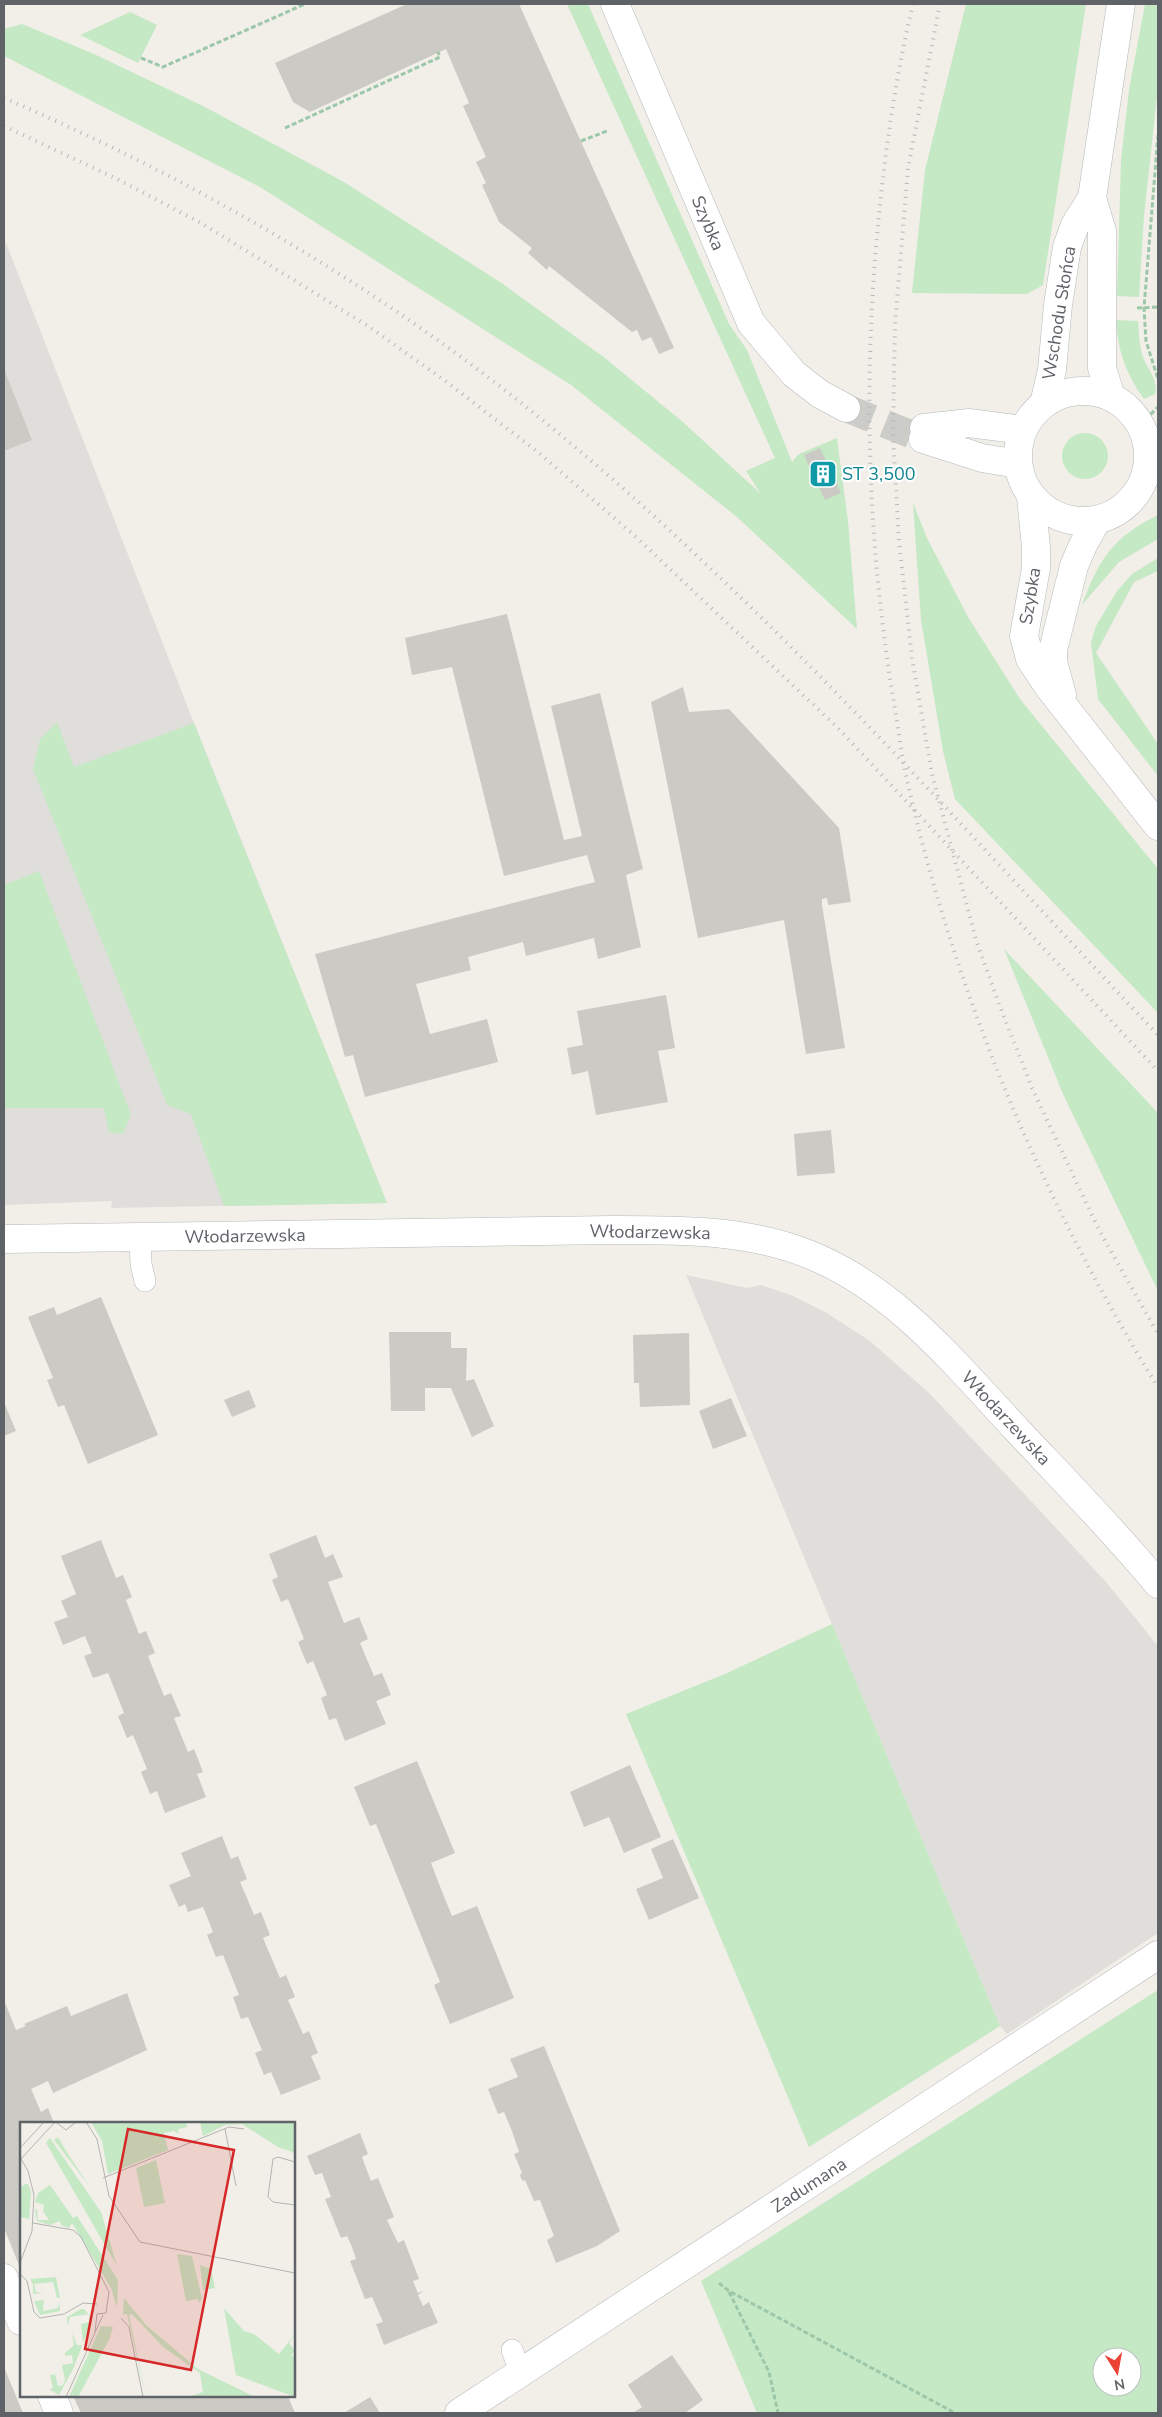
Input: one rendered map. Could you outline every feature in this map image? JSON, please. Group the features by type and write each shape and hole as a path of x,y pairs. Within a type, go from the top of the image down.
{"street":[{"name":"Szybka","path":"615,4 751,323 794,374 820,394 846,408"},
{"name":"Wschodu Słońca","path":"1044,404 1052,370 1058,305 1067,247 1075,225 1092,198 1122,4"},
{"name":"Wschodu Słońca","path":"1092,198 1102,231 1102,368 1111,397"},
{"path":"1075,391 1092,391 1111,397 1128,409 1151,431 1148,464 1143,483 1132,500 1116,512 1097,520 1077,521 1060,518 1044,510 1031,497 1022,482 1018,464 1018,447 1022,430 1031,415 1059,395 1075,391"},
{"path":"1018,464 982,458 923,434 969,424 1022,430"},
{"path":"1132,500 1158,495"},
{"name":"Szybka","path":"1031,497 1036,568 1024,636 1030,660 1158,826"},
{"name":"Szybka","path":"1069,712 1059,686 1052,650 1074,566 1097,520"},
{"name":"Włodarzewska","path":"4,1239 678,1230 709,1231 759,1239 809,1254 858,1280 901,1313 937,1345 1088,1504 1158,1584"},
{"name":"Zadumana","path":"459,2413 516,2362 694,2261 1158,1955"},
{"path":"4,2278 20,2318"},
{"path":"52,2397 59,2413"}],"lane":[{"path":"140,1237 141,1264 145,1281"}],"path":[{"path":"141,58 162,68 305,4"},
{"path":"285,128 440,57 438,52"},
{"path":"581,141 607,131"},
{"path":"1158,135 1144,308 1146,341 1158,379"},
{"path":"694,2261 729,2291 955,2413"},
{"path":"729,2291 770,2372 778,2413"}],"shaded area":[{"path":"4,238 194,723 387,1203 111,1208 112,1201 4,1205"},
{"path":"686,1275 747,1288 761,1285 793,1296 825,1312 870,1341 928,1392 1031,1501 1106,1582 1158,1646 1158,1933 1007,2034 1000,2026"}],"green space":[{"path":"567,4 588,4 729,324 747,350 792,462 799,454 837,438 848,521 857,629 737,517 571,385 260,187 4,56 4,29 22,24 94,54 203,106 344,182 503,284 605,358 684,423 760,493 746,471 775,458"},
{"path":"966,4 1086,4 1043,285 1027,294 912,293 925,170"},
{"path":"1145,4 1158,4 1158,87 1144,216 1139,297 1117,296 1121,160 1129,90"},
{"path":"130,12 157,25 138,63 80,35"},
{"path":"1116,320 1138,321 1142,352 1154,379 1156,389 1155,394 1144,399 1132,380 1124,362"},
{"path":"1085,433 1098,437 1104,443 1108,456 1104,469 1098,475 1085,479 1072,475 1066,469 1062,456 1066,443 1072,437"},
{"path":"913,503 927,538 968,617 1020,699 1158,869 1158,1013 955,799 943,751 921,620"},
{"path":"1158,515 1158,539 1119,562 1082,605 1095,575 1110,551 1130,532"},
{"path":"1158,558 1158,571 1134,582 1096,653 1158,744 1158,776 1098,699 1091,642 1096,626 1117,591 1132,574"},
{"path":"57,722 74,767 194,723 387,1203 224,1206 191,1114 167,1105 33,769 40,739"},
{"path":"39,871 131,1115 123,1134 109,1132 104,1108 4,1108 4,885"},
{"path":"1004,949 1158,1113 1158,1291 1063,1094"},
{"path":"832,1624 1000,2026 809,2147 626,1714 725,1674"},
{"path":"1158,1990 1158,2413 757,2413 701,2281"}],"building":[{"path":"407,4 519,4 674,348 659,354 651,337 642,341 637,330 632,332 549,266 547,270 528,253 532,248 499,222 482,185 486,183 476,162 486,157 463,106 469,103 446,49 310,112 293,102 275,63"},
{"path":"4,369 32,440 4,451"},
{"name":"ST 3,500","path":"820,448 841,493 825,500 804,455"},
{"path":"507,614 564,840 582,836 551,706 600,693 643,869 626,875 641,947 598,959 594,938 526,956 523,942 468,957 471,970 416,984 430,1034 487,1019 498,1062 365,1097 353,1055 345,1057 315,954 595,882 587,855 504,876 452,667 412,675 405,638"},
{"path":"683,687 689,712 729,709 839,828 851,902 828,905 827,898 822,899 822,905 845,1048 806,1054 784,920 698,938 651,702"},
{"path":"666,995 675,1048 658,1051 668,1102 596,1115 588,1071 572,1075 567,1048 583,1045 577,1011"},
{"path":"831,1130 835,1173 797,1176 794,1134"},
{"path":"101,1297 158,1435 88,1464 64,1405 58,1407 47,1380 53,1378 28,1317 54,1307 57,1315"},
{"path":"389,1332 451,1332 451,1348 467,1348 466,1381 474,1379 494,1426 472,1437 451,1388 425,1388 425,1411 391,1411"},
{"path":"689,1333 690,1405 640,1407 639,1383 634,1383 633,1335"},
{"path":"249,1390 256,1407 232,1417 224,1400"},
{"path":"731,1398 747,1436 713,1449 699,1411"},
{"path":"4,1402 16,1431 4,1436"},
{"path":"316,1535 325,1558 333,1554 343,1577 328,1582 344,1623 359,1617 368,1639 360,1643 374,1676 382,1673 391,1695 376,1701 386,1724 345,1741 336,1718 329,1720 321,1698 327,1695 313,1661 307,1664 298,1642 304,1639 288,1599 281,1602 272,1580 278,1577 269,1554"},
{"path":"101,1540 116,1578 123,1575 132,1597 126,1600 139,1634 146,1631 155,1653 148,1656 164,1696 171,1693 181,1716 174,1718 188,1752 194,1749 203,1772 197,1774 206,1797 165,1813 157,1791 150,1794 141,1772 147,1769 133,1735 127,1738 118,1716 124,1713 108,1673 93,1678 84,1656 92,1653 85,1636 63,1645 54,1622 68,1617 61,1601 76,1594 61,1556"},
{"path":"417,1761 455,1853 431,1863 452,1916 477,1906 514,1998 450,2024 434,1985 440,1982 376,1824 370,1826 354,1787"},
{"path":"630,1765 661,1837 624,1853 609,1817 584,1827 570,1792"},
{"path":"222,1836 231,1859 238,1856 247,1879 240,1882 254,1915 261,1912 270,1935 263,1938 280,1978 286,1975 295,1997 288,2000 303,2034 309,2031 318,2053 311,2056 321,2079 281,2095 271,2072 264,2075 255,2053 262,2050 248,2017 241,2019 233,1997 239,1995 223,1955 216,1957 207,1935 213,1932 203,1907 188,1912 185,1904 179,1907 169,1885 191,1876 181,1853"},
{"path":"673,1839 699,1898 649,1920 636,1889 663,1878 651,1849"},
{"path":"127,1993 147,2050 53,2093 48,2081 31,2089 41,2112 48,2108 54,2122 20,2122 20,2268 4,2228 4,2000 16,2030 26,2026 24,2024 67,2006 71,2016"},
{"path":"544,2046 620,2231 597,2246 556,2263 547,2240 554,2236 540,2200 534,2201 525,2180 523,2181 521,2178 520,2175 522,2173 514,2154 519,2152 512,2131 504,2112 498,2114 488,2089 518,2077 510,2059"},
{"path":"360,2133 368,2154 362,2157 371,2181 378,2178 394,2217 387,2220 398,2243 404,2240 419,2279 413,2281 418,2293 424,2291 418,2295 423,2306 429,2302 438,2323 384,2345 376,2324 383,2322 372,2297 365,2299 350,2261 356,2259 352,2247 347,2236 341,2238 325,2199 331,2197 322,2173 315,2175 307,2156"},
{"path":"672,2355 703,2400 685,2413 633,2413 642,2407 628,2385"},
{"path":"4,2367 23,2413 4,2413"},
{"path":"73,2397 288,2397 295,2413 81,2413"},
{"path":"370,2397 380,2413 344,2413"}],"tunnel":[{"path":"846,408 923,439"}],"railway":[{"path":"913,4 895,94 882,186 872,305 869,421 874,536 879,594 886,652 907,780 927,860 950,939 977,1017 1007,1094 1040,1170 1077,1244 1116,1316 1158,1387"},
{"path":"940,4 908,168 895,324 893,437 899,541 912,658 932,774 976,940 999,1004 1032,1088 1099,1230 1158,1334"},
{"path":"4,98 78,131 151,167 292,245 361,288 428,334 494,382 557,432 638,501 792,648 940,801 1158,1035"},
{"path":"4,126 115,178 201,223 368,326 444,380 538,452 635,536 837,727 1158,1071"}],"place":[{"name":"ST 3,500","path":"823,474"}]}
